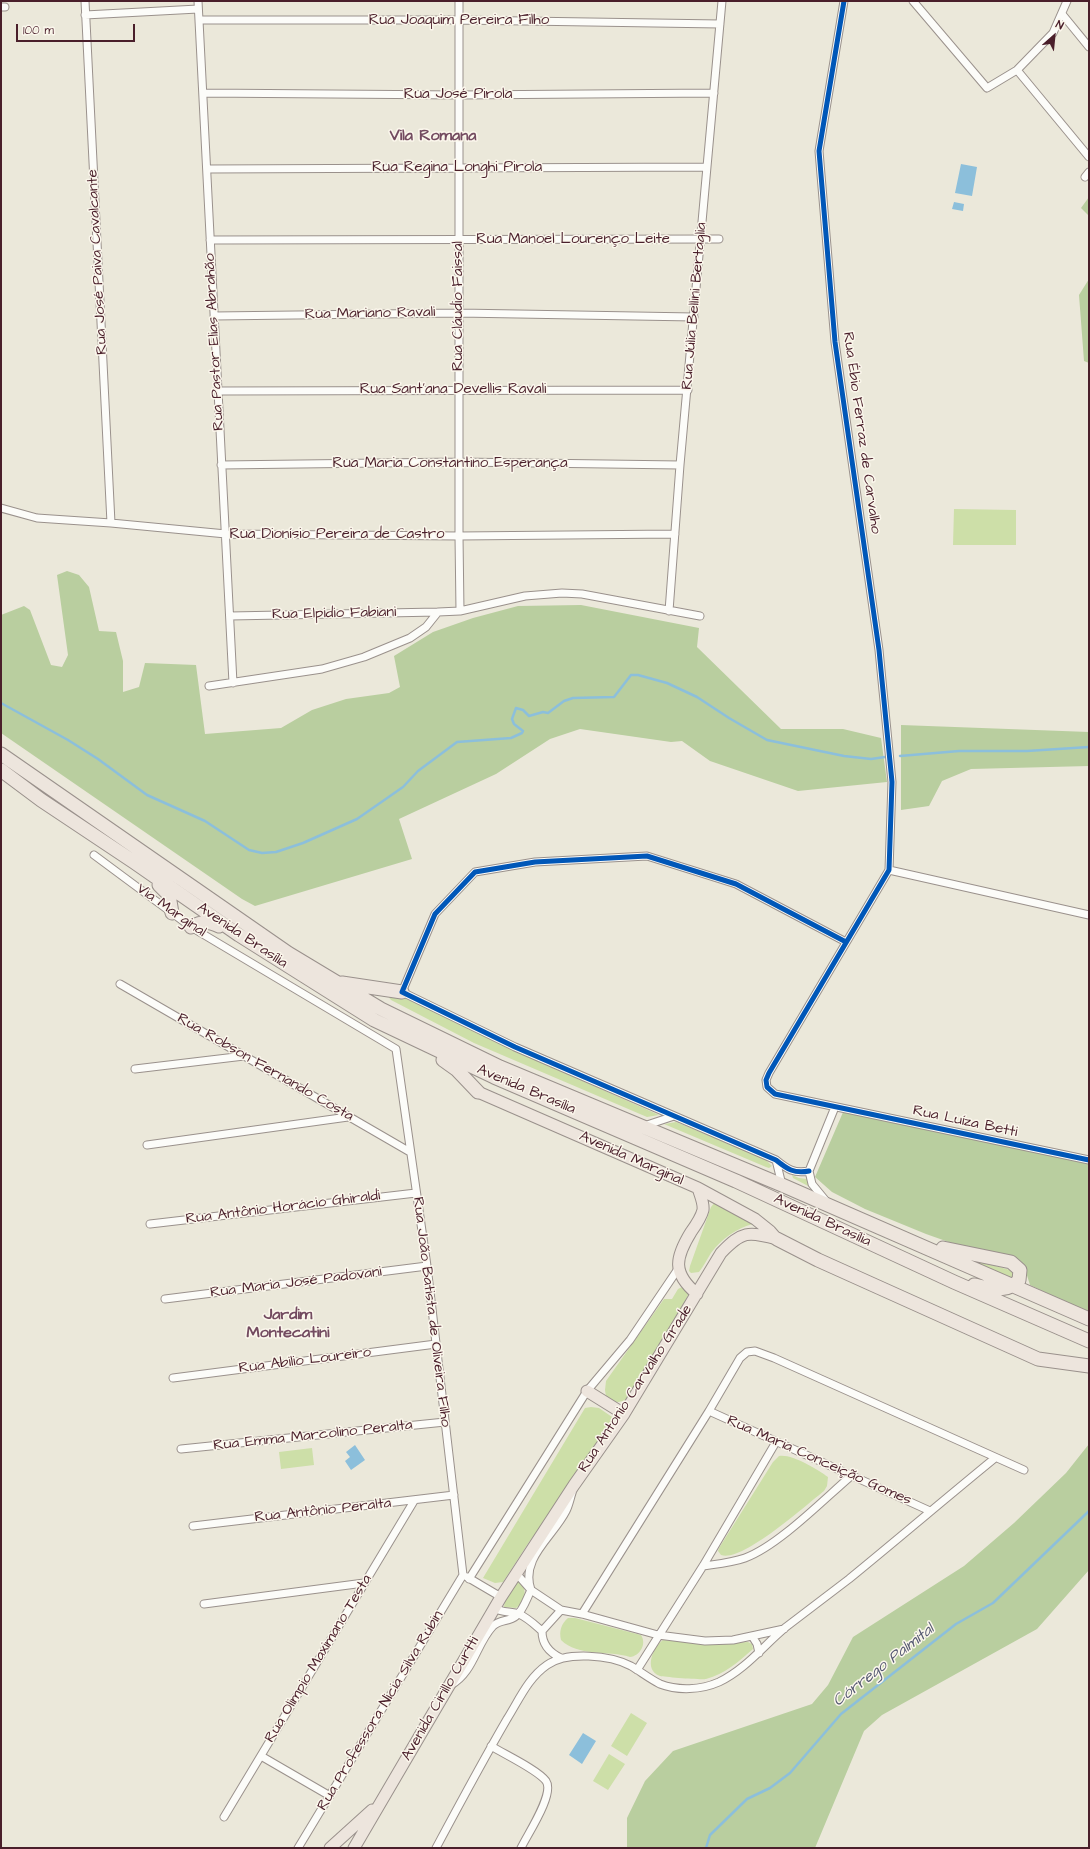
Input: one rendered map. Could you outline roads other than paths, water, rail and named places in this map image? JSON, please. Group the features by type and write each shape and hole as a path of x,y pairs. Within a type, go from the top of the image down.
{"highway":[{"name":"Avenida Brasília","path":"1,754 252,929 336,982 400,1019 493,1064 782,1184 1089,1319"},
{"name":"Avenida Brasília","path":"1,770 41,800 239,935 374,1020 494,1077 736,1181 954,1282 1089,1341"},
{"path":"134,862 169,895 172,913"},
{"path":"191,927 202,921 210,922 239,935"},
{"path":"336,982 402,992"},
{"path":"421,1043 457,1070 478,1092"},
{"path":"894,1233 944,1249 1011,1262 1017,1265 1021,1273 1020,1280 1014,1286 1005,1289 996,1289 954,1282"},
{"path":"777,1239 818,1260 1038,1359 1089,1366"}],"main road":[{"name":"Avenida Marginal","path":"478,1092 698,1188 754,1219 770,1230 777,1239"},
{"path":"697,1294 687,1285 678,1269 684,1243 700,1219 703,1210 698,1188"},
{"name":"Rua Antonio Carvalho Grade","path":"501,1597 574,1485 624,1414 721,1253 734,1239 747,1234 758,1234 777,1239"},
{"path":"587,1391 624,1414"},
{"name":"Avenida Cirillo Curtti","path":"354,1848 501,1597"},
{"name":"Avenida Cirillo Curtti","path":"330,1848 381,1802"}],"street":[{"name":"Rua José Paiva Cavalcante","path":"85,1 111,523"},
{"name":"Rua Pastor Elias Abrahão","path":"198,1 233,682"},
{"name":"Rua Cláudio Faissal","path":"459,1 460,611"},
{"name":"Rua Júlia Bellini Bertaglia","path":"668,611 722,1"},
{"name":"Rua Ébio Ferraz de Carvalho","path":"844,1 819,151 835,342 879,650 892,782 889,870"},
{"path":"913,1 987,88 1017,70 1053,33 1067,1"},
{"path":"86,15 198,9"},
{"path":"1062,14 1089,47"},
{"name":"Rua Joaquim Pereira Filho","path":"199,20 459,20 720,24"},
{"path":"1017,70 1089,157"},
{"name":"Rua José Pirola","path":"203,93 459,95 714,93"},
{"name":"Rua Regina Longhi Pirola","path":"207,169 707,167"},
{"name":"Rua Manoel Lourenço Leite","path":"210,240 719,239"},
{"name":"Rua Mariano Ravali","path":"214,316 459,313 694,317"},
{"name":"Rua Sant'ana Devellis Ravali","path":"218,391 459,389 688,390"},
{"name":"Rua Maria Constantino Esperança","path":"221,465 459,462 680,465"},
{"name":"Rua Dionísio Pereira de Castro","path":"1,508 37,518 111,523 226,534 459,536 675,534"},
{"name":"Rua Elpidio Fabiani","path":"230,616 460,611 525,596 566,593 589,594 668,611 700,616"},
{"path":"209,686 322,668 364,657 410,638 426,627 438,612"},
{"name":"Via Marginal","path":"94,855 191,927 396,1049"},
{"path":"809,1171 797,1173 791,1171 776,1160 515,1047 402,992 435,914 475,872 535,862 647,856 736,884 846,942 889,870 1089,915"},
{"name":"Rua Luíza Betti","path":"846,942 766,1080 767,1087 775,1094 1089,1160"},
{"name":"Rua Robson Fernando Costa","path":"120,984 410,1152"},
{"name":"Rua João Batista de Oliveira Filho","path":"396,1049 427,1266 454,1495 466,1577"},
{"path":"135,1069 244,1056"},
{"path":"830,1206 814,1187 809,1171 835,1107"},
{"path":"642,1127 674,1116"},
{"path":"147,1145 348,1117"},
{"path":"776,1160 782,1184"},
{"name":"Rua Antônio Horácio Ghiraldi","path":"150,1224 416,1193"},
{"name":"Rua Maria José Padovani","path":"165,1299 427,1266"},
{"name":"Rua Professora Nicia Silva Rubin","path":"298,1848 466,1577 587,1391 630,1340 678,1269"},
{"name":"Rua Abilio Loureiro","path":"173,1378 436,1344"},
{"path":"582,1614 740,1358 747,1352 755,1351 774,1358 994,1458 1024,1470"},
{"name":"Rua Maria Conceição Gomes","path":"708,1411 930,1511"},
{"name":"Rua Emma Marcolino Peralta","path":"181,1450 445,1422"},
{"path":"637,1670 703,1566 776,1442"},
{"path":"436,1848 491,1746 531,1680 545,1666 561,1658 601,1658 620,1662 660,1684 681,1688 694,1688 726,1678 736,1672 784,1629 850,1578 994,1458"},
{"path":"703,1566 746,1558 762,1550 788,1531 851,1476"},
{"path":"447,1687 464,1676 493,1626 502,1620 514,1618 518,1614 531,1590 528,1578 530,1565 566,1512 574,1485"},
{"name":"Rua Antônio Peralta","path":"193,1526 414,1501 454,1495"},
{"name":"Rua Olimpio Maximano Testa","path":"224,1817 414,1501"},
{"path":"516,1573 531,1590 561,1610 582,1614 658,1635 705,1641 733,1640 784,1629"},
{"path":"466,1577 501,1597"},
{"path":"204,1604 364,1583"},
{"path":"494,1608 503,1612 518,1614 532,1622 542,1631"},
{"path":"561,1610 542,1631 542,1637 549,1649 561,1658"},
{"path":"752,1636 757,1644 759,1653"},
{"path":"491,1746 546,1781 548,1790 546,1800 521,1848"},
{"path":"261,1756 330,1796"}],"water":[{"path":"961,164 977,167 972,196 955,193"},
{"path":"954,202 964,204 963,211 952,209"},
{"path":"355,1445 365,1460 351,1470 345,1461 350,1457 346,1452"},
{"path":"583,1733 596,1741 582,1764 569,1755"}],"waterway":[{"path":"1,703 68,740 98,759 147,795 205,821 249,850 262,853 276,852 303,843 357,819 403,787 418,771 457,742 511,738 522,733 523,731 514,724 512,719 516,708 523,710 529,716 543,712 548,713 564,701 573,698 614,697 631,675 638,675 667,683 697,697 767,740 844,756 871,759 885,757"},
{"path":"900,756 959,751 1027,751 1089,747"},
{"name":"Córrego Palmital","path":"706,1848 710,1835 747,1799 770,1788 790,1773 841,1714 956,1624 993,1603 1089,1511"}],"district":[{"name":"Vila Romana","path":"433,137"},
{"name":"Jardim Montecatini","path":"288,1325"}]}
